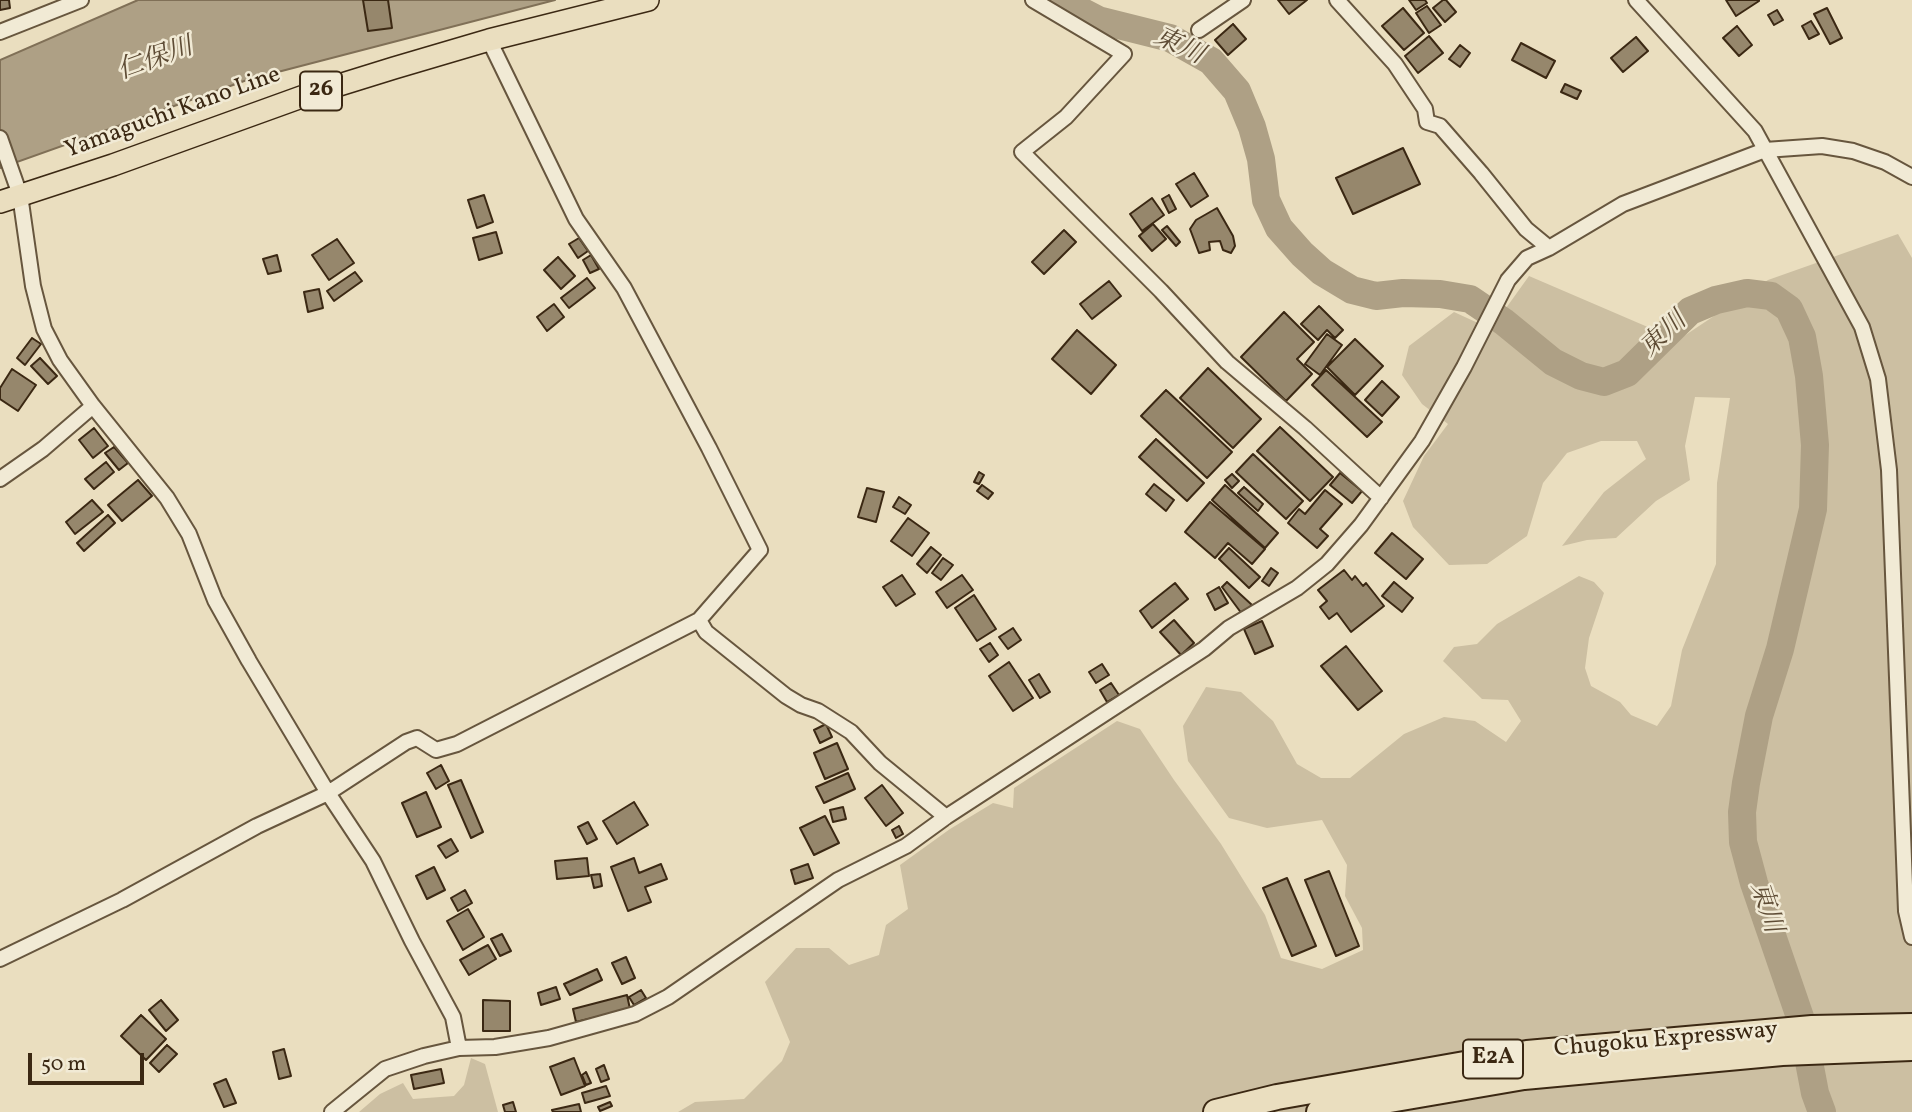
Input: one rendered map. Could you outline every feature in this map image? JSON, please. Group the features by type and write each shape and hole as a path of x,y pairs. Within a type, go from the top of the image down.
{"highway":[{"name":"Chugoku Expressway","path":"1319,1112 1524,1077 1777,1042 1812,1028 1912,1026"},
{"name":"Chugoku Expressway","path":"1216,1112 1277,1097 1527,1053 1777,1042 1818,1052 1912,1048"}],"main road":[{"name":"Yamaguchi Kano Line","path":"10,198 113,165 307,95 489,40 648,0"}],"street":[{"path":"0,32 80,0"},
{"path":"1033,0 1124,54 1066,117 1022,152 1161,291 1227,362 1305,428 1381,498"},
{"path":"1199,30 1243,0"},
{"path":"1337,0 1395,64 1425,109 1427,122 1440,127 1526,229 1549,248"},
{"path":"1636,0 1755,131 1862,327 1878,379 1889,470 1905,898 1912,937"},
{"path":"0,959 122,900 257,826 328,793 406,741 417,738 436,750 457,744 699,620 760,550 624,288 576,219 489,40"},
{"path":"0,138 12,171 10,198 44,329 60,360 93,406 167,498 184,525 215,600 249,661 328,793 373,860 453,1017 459,1048"},
{"path":"332,1112 385,1069 459,1048 495,1047 549,1038 635,1014 668,997 838,880 906,846 946,817 1204,649 1228,628 1297,588 1327,564 1381,498 1422,441 1464,367 1508,280 1527,258 1623,204 1765,150 1822,146 1853,151 1885,162 1912,177"},
{"path":"0,479 43,449 93,406"},
{"path":"699,620 706,632 786,696 818,711 851,732 880,763 946,817"}],"shaded area":[{"path":"1898,234 1912,258 1912,1112 678,1112 695,1102 744,1099 782,1061 790,1042 765,982 796,948 829,948 849,965 879,955 886,925 908,909 900,865 950,829 993,803 1013,808 1014,788 1117,721 1140,729 1221,844 1265,915 1281,958 1322,969 1363,950 1362,928 1345,896 1347,865 1322,820 1267,828 1229,818 1188,761 1183,726 1206,687 1241,692 1273,721 1297,764 1321,778 1350,778 1404,734 1444,717 1475,721 1506,742 1521,721 1508,700 1482,699 1443,661 1454,647 1477,644 1497,624 1579,576 1594,582 1604,593 1589,638 1585,668 1591,686 1620,702 1631,715 1657,726 1671,706 1682,650 1716,564 1717,483 1730,398 1695,397 1685,446 1690,480 1656,501 1616,538 1587,540 1562,546 1604,492 1646,459 1637,441 1601,441 1567,453 1543,483 1527,536 1487,564 1449,565 1413,527 1403,501 1424,456 1448,424 1422,404 1402,375 1409,346 1454,312 1491,329 1529,276 1678,340 1768,280"},
{"path":"471,1058 485,1064 498,1112 359,1112 380,1094 403,1083 413,1099 454,1096 464,1085"}],"water":[{"name":"仁保川","path":"138,0 555,0 247,80 0,168 0,60"}],"building":[{"path":"0,0 9,0 10,8 0,10"},
{"path":"363,0 388,0 392,28 368,31"},
{"path":"1278,0 1307,0 1289,14"},
{"path":"1409,0 1425,0 1427,3 1416,10"},
{"path":"1443,0 1456,12 1445,22 1433,8"},
{"path":"1726,0 1759,0 1759,1 1736,16"},
{"path":"1427,6 1441,25 1429,33 1416,13"},
{"path":"1403,8 1424,33 1404,50 1382,26"},
{"path":"1827,8 1842,38 1830,44 1814,14"},
{"path":"1777,10 1783,20 1774,25 1768,15"},
{"path":"1811,21 1819,34 1809,39 1802,26"},
{"path":"1233,24 1246,39 1228,55 1215,40"},
{"path":"1737,26 1752,45 1739,56 1723,38"},
{"path":"1429,36 1443,53 1418,73 1405,56"},
{"path":"1636,37 1648,51 1623,72 1611,58"},
{"path":"1521,43 1555,61 1546,78 1512,60"},
{"path":"1460,45 1470,53 1460,67 1449,59"},
{"path":"1565,84 1581,91 1577,99 1561,92"},
{"path":"1403,148 1420,184 1353,214 1336,178"},
{"path":"1194,173 1208,196 1191,207 1176,184"},
{"path":"484,195 493,222 477,228 468,200"},
{"path":"1169,195 1176,209 1169,213 1162,199"},
{"path":"1152,198 1164,215 1142,231 1130,214"},
{"path":"1217,208 1233,236 1235,246 1231,253 1223,250 1220,241 1209,242 1210,250 1199,253 1190,229 1196,220"},
{"path":"1153,224 1166,239 1152,251 1139,236"},
{"path":"1167,226 1180,242 1176,246 1162,230"},
{"path":"1064,230 1076,242 1044,274 1032,262"},
{"path":"496,232 502,253 479,260 473,238"},
{"path":"579,238 588,251 578,258 569,244"},
{"path":"337,239 354,263 329,280 312,255"},
{"path":"277,255 281,271 268,274 263,259"},
{"path":"591,255 599,269 590,273 583,260"},
{"path":"558,257 575,276 561,289 544,270"},
{"path":"355,272 362,281 334,301 327,291"},
{"path":"587,278 595,288 569,308 561,298"},
{"path":"1109,281 1121,296 1092,319 1080,304"},
{"path":"319,289 323,308 308,312 304,292"},
{"path":"554,304 564,317 547,331 537,317"},
{"path":"1319,306 1343,330 1335,338 1327,330 1318,340 1301,324"},
{"path":"1284,312 1314,342 1297,359 1312,374 1286,401 1241,357"},
{"path":"1077,330 1116,365 1091,394 1052,359"},
{"path":"1327,334 1342,345 1320,375 1305,364"},
{"path":"32,338 41,344 25,365 17,358"},
{"path":"1355,339 1383,366 1355,395 1327,367"},
{"path":"40,358 57,376 48,384 31,366"},
{"path":"1208,368 1261,419 1233,448 1180,398"},
{"path":"12,369 36,385 18,411 0,399 0,388"},
{"path":"1326,370 1382,422 1367,437 1312,385"},
{"path":"1382,381 1399,397 1382,416 1365,400"},
{"path":"1166,390 1232,452 1207,478 1141,416"},
{"path":"1280,427 1333,477 1310,501 1257,451"},
{"path":"94,428 108,446 93,458 79,440"},
{"path":"1156,439 1204,483 1187,501 1139,457"},
{"path":"114,447 128,463 119,470 105,453"},
{"path":"1253,454 1303,501 1286,519 1236,472"},
{"path":"106,462 114,472 94,489 85,479"},
{"path":"979,472 984,475 979,484 974,482"},
{"path":"1340,473 1362,491 1352,503 1330,485"},
{"path":"1232,474 1239,481 1232,488 1225,480"},
{"path":"138,480 152,496 122,521 108,505"},
{"path":"1154,484 1174,500 1166,511 1146,494"},
{"path":"982,485 993,493 988,499 977,491"},
{"path":"1225,485 1278,533 1265,548 1212,500"},
{"path":"1244,487 1263,504 1258,511 1238,493"},
{"path":"867,488 884,492 876,522 858,517"},
{"path":"1325,490 1342,504 1320,529 1328,536 1317,548 1288,523 1299,509 1305,514"},
{"path":"899,497 911,505 905,514 893,507"},
{"path":"92,500 103,512 75,534 66,522"},
{"path":"1210,502 1265,549 1252,564 1228,543 1215,558 1185,532"},
{"path":"108,515 115,523 84,551 77,543"},
{"path":"908,518 929,533 912,556 891,541"},
{"path":"1392,533 1423,559 1406,579 1375,553"},
{"path":"931,547 941,555 927,573 917,564"},
{"path":"1229,548 1260,577 1249,588 1219,559"},
{"path":"943,558 953,565 941,580 932,573"},
{"path":"1271,568 1278,573 1269,586 1262,581"},
{"path":"1344,570 1352,580 1355,576 1363,586 1366,583 1384,606 1351,632 1337,613 1329,619 1320,607 1327,601 1318,590"},
{"path":"902,575 915,594 896,606 883,587"},
{"path":"962,575 973,590 947,608 936,592"},
{"path":"1227,582 1252,605 1242,614 1222,587"},
{"path":"1394,582 1413,598 1402,612 1382,596"},
{"path":"1175,583 1188,599 1152,628 1140,611"},
{"path":"1219,587 1228,603 1215,610 1207,594"},
{"path":"974,595 996,629 977,641 955,608"},
{"path":"1174,620 1194,643 1181,655 1160,632"},
{"path":"1262,621 1273,646 1255,654 1244,629"},
{"path":"1013,628 1021,640 1008,649 999,637"},
{"path":"990,643 998,655 989,662 980,649"},
{"path":"1346,646 1382,691 1358,710 1321,666"},
{"path":"1009,662 1033,698 1013,711 989,676"},
{"path":"1102,664 1109,675 1096,683 1089,672"},
{"path":"1039,674 1050,692 1040,698 1029,680"},
{"path":"1111,683 1119,695 1107,702 1100,690"},
{"path":"826,724 832,737 820,743 814,730"},
{"path":"837,743 848,769 825,779 814,753"},
{"path":"441,765 449,781 436,789 427,773"},
{"path":"848,773 855,789 824,803 816,787"},
{"path":"461,780 483,832 471,838 448,785"},
{"path":"882,785 903,813 886,826 865,798"},
{"path":"426,792 441,827 417,837 402,803"},
{"path":"634,802 648,825 617,844 603,821"},
{"path":"843,807 846,819 833,822 830,810"},
{"path":"825,816 839,843 814,855 800,828"},
{"path":"588,822 597,839 587,844 578,827"},
{"path":"899,826 903,834 896,838 892,830"},
{"path":"451,839 458,851 446,858 438,846"},
{"path":"587,858 589,876 557,879 555,861"},
{"path":"634,858 639,873 661,864 667,879 645,887 651,902 628,911 611,867"},
{"path":"808,864 813,878 795,884 791,870"},
{"path":"434,867 445,890 427,899 416,876"},
{"path":"1329,871 1359,946 1336,956 1305,880"},
{"path":"600,874 602,886 594,888 591,875"},
{"path":"1287,878 1316,946 1292,956 1263,888"},
{"path":"465,890 472,903 458,911 451,898"},
{"path":"468,909 484,937 463,950 447,921"},
{"path":"502,934 511,951 500,956 491,939"},
{"path":"488,945 496,959 469,975 460,960"},
{"path":"626,957 635,978 622,984 612,963"},
{"path":"597,969 602,980 570,995 564,984"},
{"path":"556,987 560,999 541,1005 538,993"},
{"path":"641,990 646,998 634,1005 629,997"},
{"path":"627,995 630,1009 576,1022 573,1009"},
{"path":"161,1000 178,1020 166,1031 149,1010"},
{"path":"483,1000 510,1001 510,1031 483,1031"},
{"path":"141,1015 166,1039 146,1060 121,1036"},
{"path":"167,1045 177,1054 159,1072 150,1063"},
{"path":"284,1049 291,1076 279,1079 273,1052"},
{"path":"574,1058 585,1086 561,1095 550,1067"},
{"path":"604,1065 609,1079 601,1082 596,1069"},
{"path":"441,1069 444,1083 414,1089 411,1075"},
{"path":"586,1072 591,1083 586,1085 582,1075"},
{"path":"226,1079 236,1103 224,1107 214,1084"},
{"path":"606,1086 610,1096 585,1103 582,1093"},
{"path":"513,1102 516,1112 505,1112 503,1105"},
{"path":"610,1102 612,1106 600,1111 598,1107"},
{"path":"579,1104 581,1112 552,1110"}],"waterway":[{"name":"東川","path":"1060,0 1098,20 1170,38 1211,61 1237,91 1252,127 1261,159 1266,200 1279,228 1322,272 1352,290 1376,296 1403,293 1440,294 1470,299 1504,322 1553,362 1581,376 1604,382 1627,373 1690,311 1716,300 1747,293 1771,296 1789,309 1802,337 1809,376 1815,445 1813,509 1780,649 1759,716 1742,812 1743,842 1754,883 1801,1020 1815,1093 1822,1112"}]}
